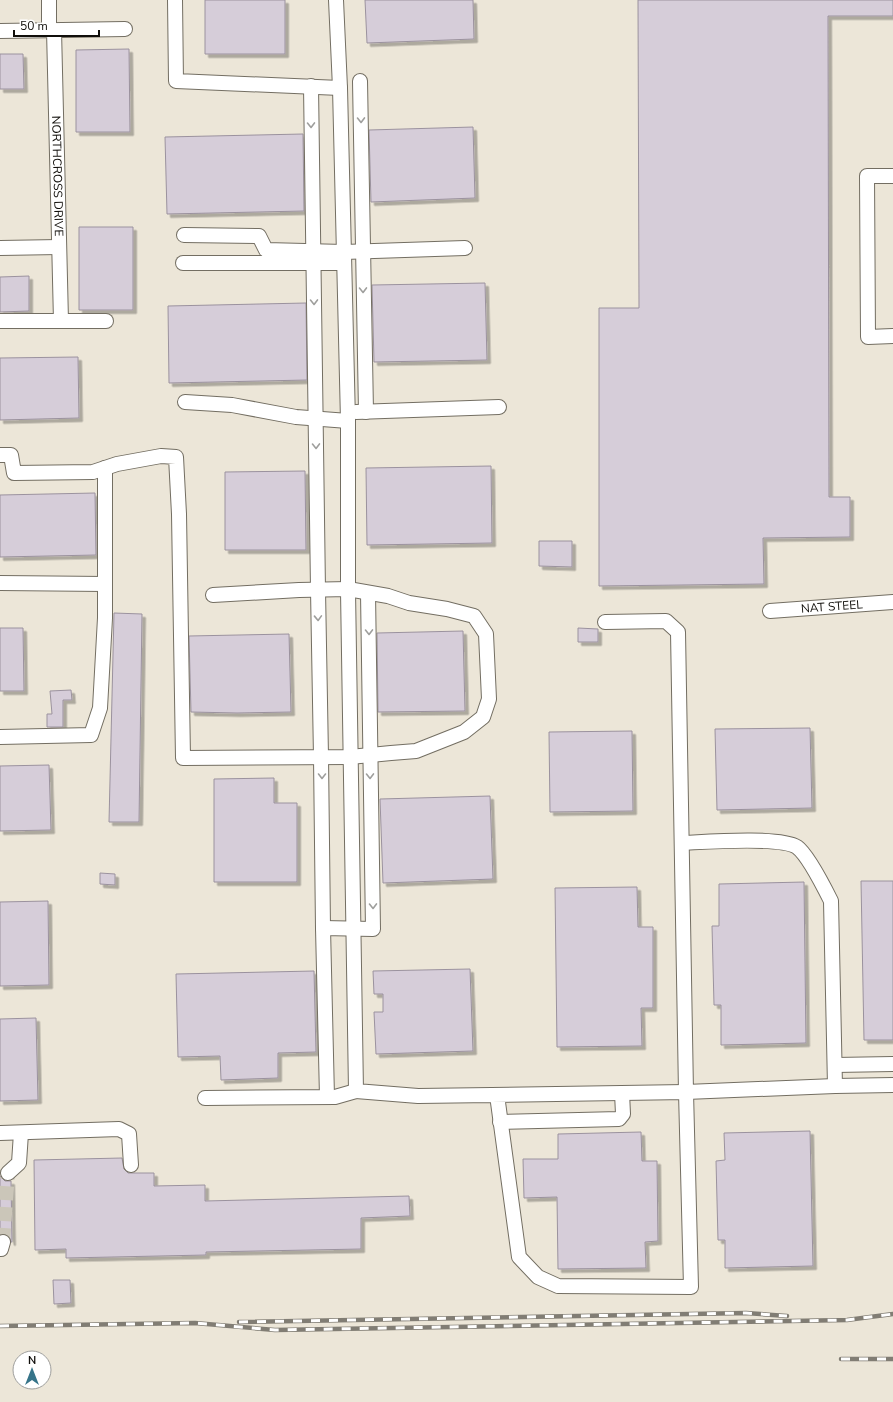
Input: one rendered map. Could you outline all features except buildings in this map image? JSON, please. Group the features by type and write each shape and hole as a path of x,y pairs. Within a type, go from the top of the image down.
{"street":[{"name":"NORTHCROSS DRIVE","path":"49,0 52,30 61,321"},
{"path":"175,0 176,82 340,88"},
{"path":"336,0 340,88 348,417 348,589 356,1091"},
{"path":"0,30 125,29"},
{"path":"360,81 366,412"},
{"path":"311,86 315,419 322,757 323,928 327,1097"},
{"path":"893,176 867,176 868,337 893,336"},
{"path":"184,235 259,236 266,250 313,257"},
{"path":"0,248 59,247"},
{"path":"183,264 313,257 344,257 363,251 465,248"},
{"path":"0,322 106,321"},
{"path":"185,402 232,405 296,418 315,419 348,417 366,412 499,407"},
{"path":"6,455 14,473 93,472 118,464 161,456 176,457 180,537 183,758 350,757 416,751 464,732 483,717 489,699 486,634 474,616 447,609 409,603 388,596 348,589 213,595"},
{"path":"0,737 91,735 100,708 105,618 105,468"},
{"path":"0,583 105,584"},
{"path":"323,928 373,928 368,593"},
{"name":"NAT STEEL","path":"770,611 893,602"},
{"path":"497,1095 519,1257 538,1277 558,1286 691,1286 678,632 666,621 605,622"},
{"path":"682,843 727,840 785,842 798,848 819,878 831,902 835,1086"},
{"path":"835,1065 893,1064"},
{"path":"205,1098 335,1097 356,1091 418,1096 686,1092 893,1085"},
{"path":"500,1122 619,1119 623,1114 622,1093"},
{"path":"0,1133 119,1129 129,1134 131,1165"},
{"path":"8,1173 19,1163 21,1133"}],"tunnel":[{"path":"3,1242 8,1173"}],"railway":[{"path":"239,1322 746,1313 787,1316"},
{"path":"0,1326 195,1323 275,1330 847,1320 893,1314"},
{"path":"841,1359 893,1359"}]}
